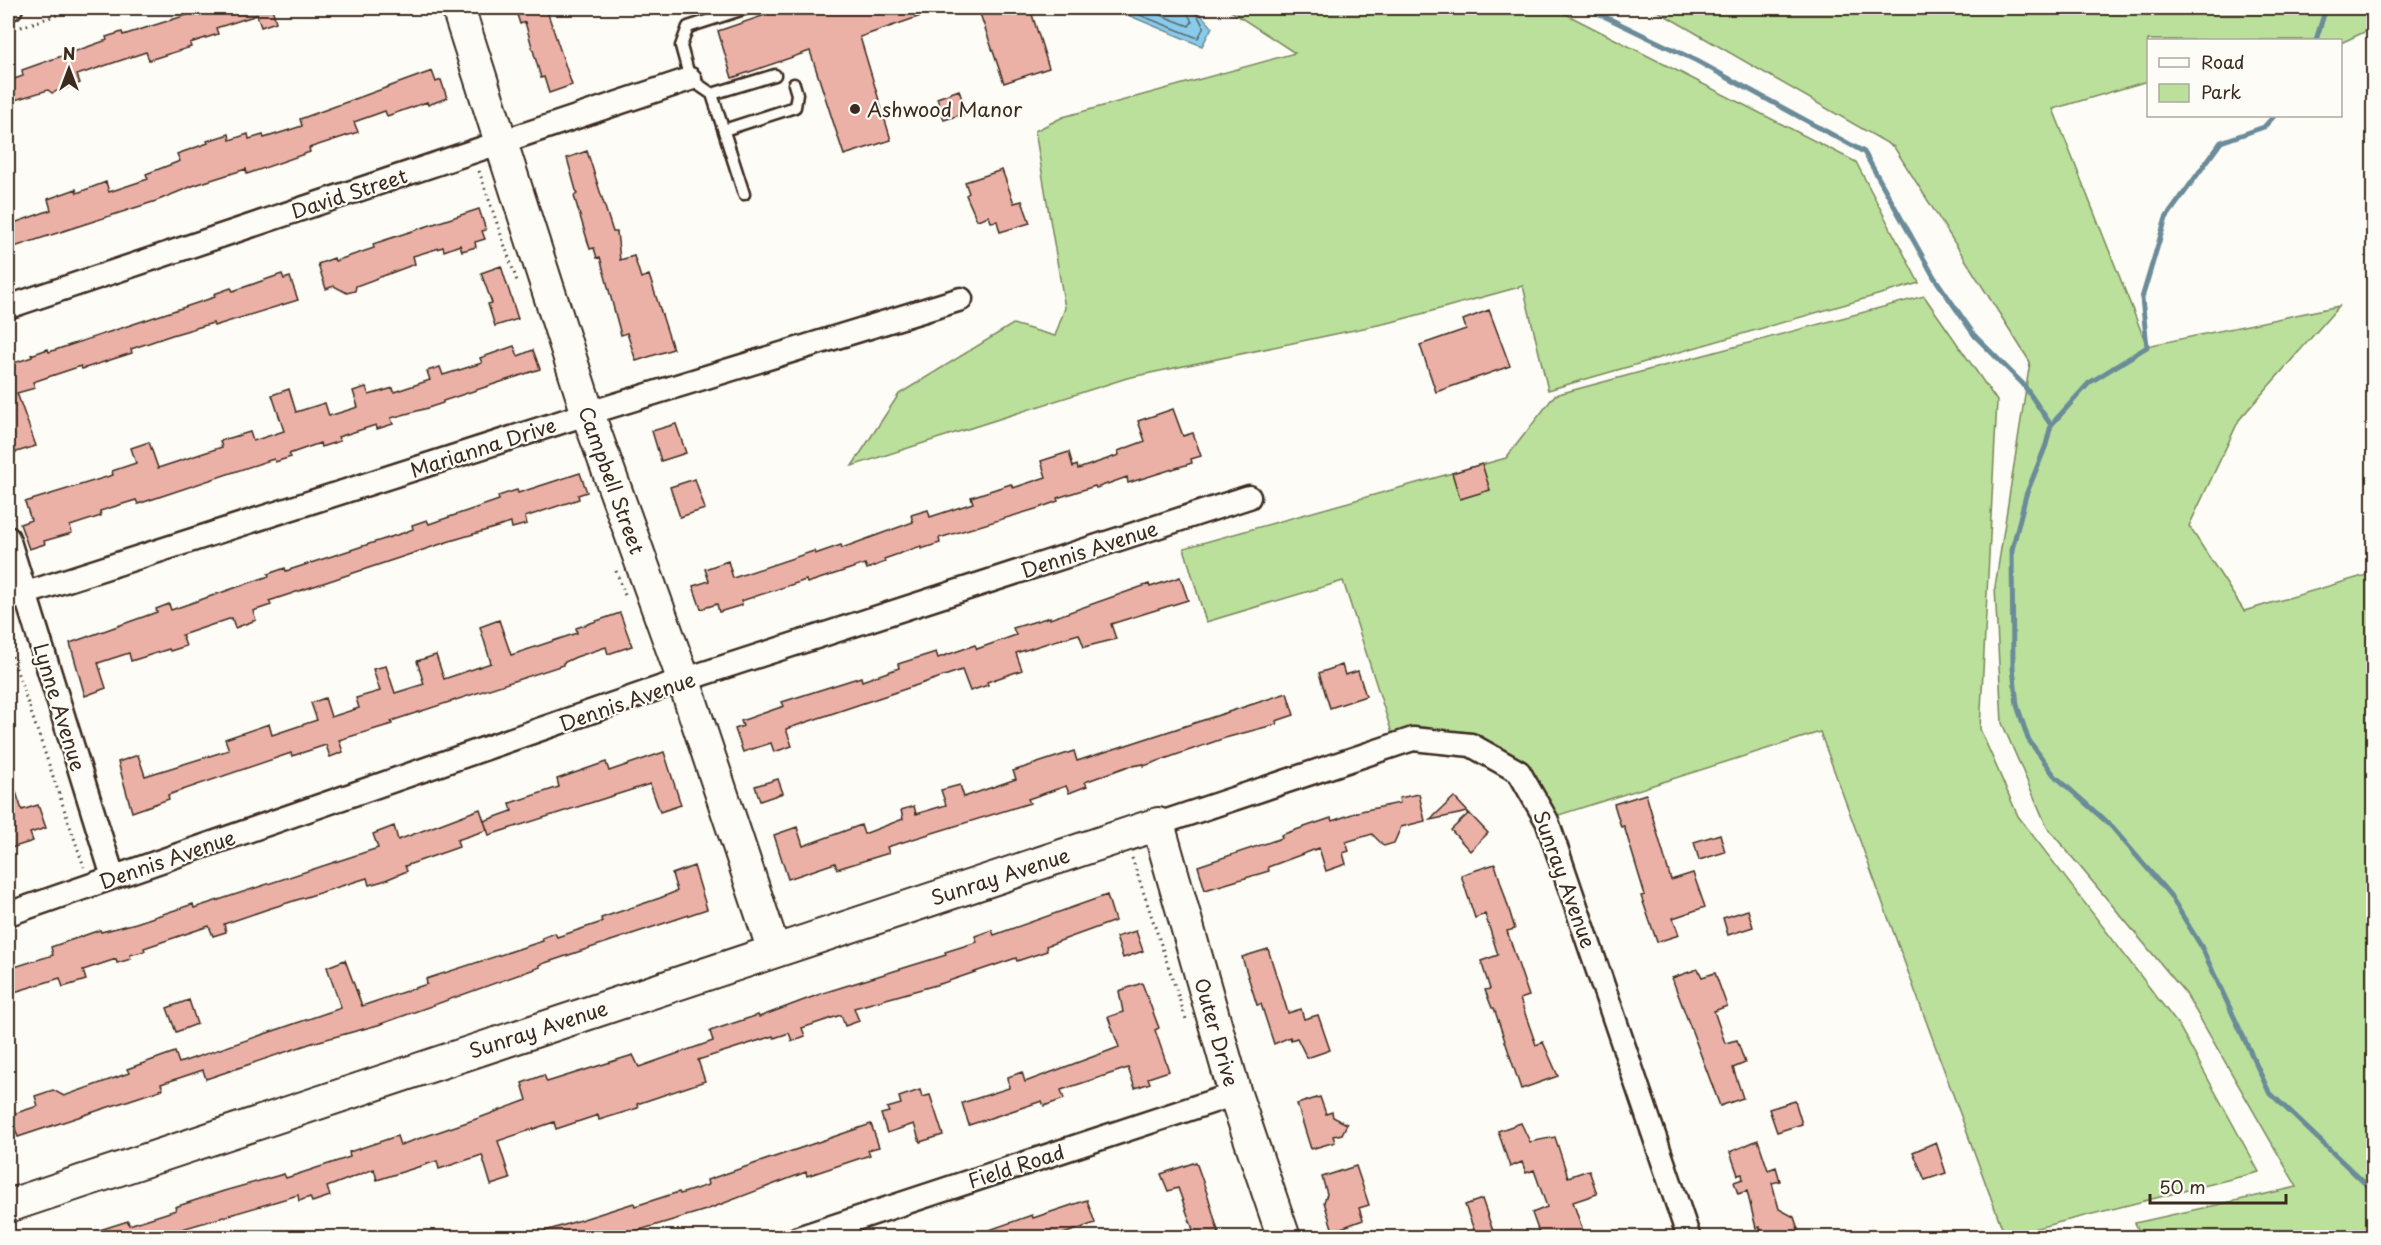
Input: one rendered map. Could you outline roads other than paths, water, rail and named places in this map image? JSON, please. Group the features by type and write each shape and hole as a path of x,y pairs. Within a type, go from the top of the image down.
{"street":[{"name":"Campbell Street","path":"458,8 488,148 588,414 684,681 774,951"},
{"name":"David Street","path":"8,307 690,79"},
{"name":"Marianna Drive","path":"16,596 588,414 961,299"},
{"name":"Dennis Avenue","path":"8,914 684,681 1249,497"},
{"name":"Lynne Avenue","path":"8,538 16,596 113,877"},
{"name":"Sunray Avenue","path":"8,1206 1413,739 1471,745 1519,771 1547,821 1689,1238"},
{"name":"Outer Drive","path":"1158,824 1235,1094 1284,1238"},
{"name":"Field Road","path":"798,1238 1235,1094"}],"lane":[{"path":"744,194 712,94 690,79 681,46 688,27 747,8"},
{"path":"712,94 776,75"},
{"path":"724,130 795,107 797,94 794,84"}],"water":[{"path":"1111,8 1195,8 1212,27 1202,46"}],"waterway":[{"path":"1587,8 1697,61 1864,152 1934,277 1975,336 2023,384 2051,425 2089,383 2147,347 2142,298 2166,218 2221,142 2264,127 2273,117"},
{"path":"2316,39 2326,8"},
{"path":"2051,425 2046,445 2026,495 2012,550 2013,668 2017,705 2028,739 2054,775 2111,826 2170,895 2201,946 2269,1092 2374,1192"}],"place":[{"name":"Ashwood Manor","path":"855,109"}]}
